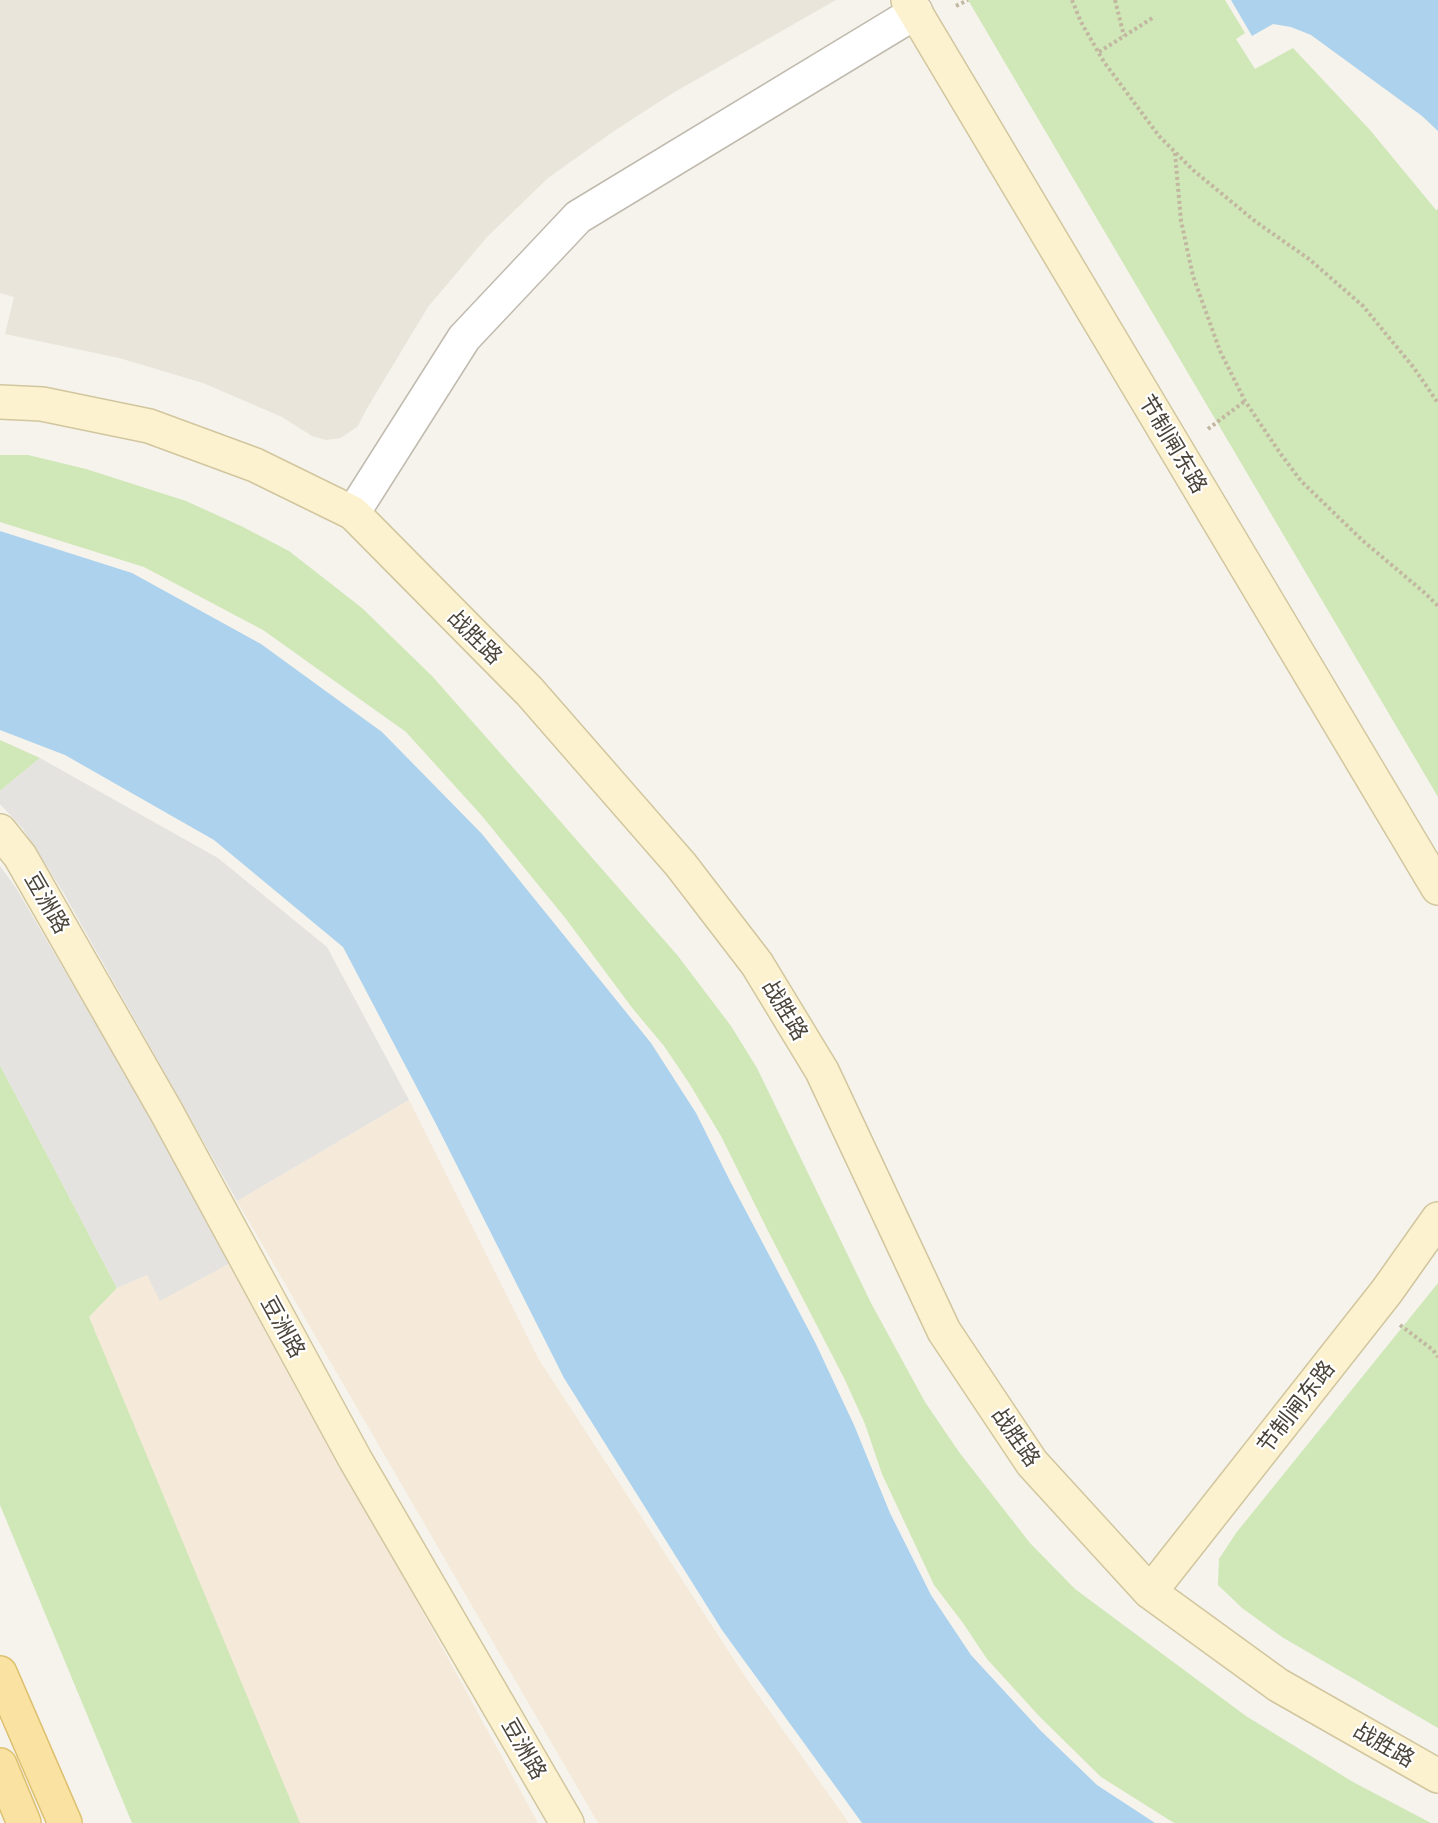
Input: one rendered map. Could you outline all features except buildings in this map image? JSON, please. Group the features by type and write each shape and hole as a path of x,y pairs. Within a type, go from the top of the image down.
{"main road":[{"path":"0,1673 65,1823"},
{"path":"0,1765 24,1823"}],"street":[{"path":"353,513 464,338 578,217 912,6"},
{"name":"节制闸东路","path":"912,6 1438,888"},
{"name":"战胜路","path":"0,402 42,404 149,426 255,465 353,513 530,692 681,865 757,964 822,1071 944,1331 1032,1463 1150,1592 1278,1685 1438,1776"},
{"name":"豆洲路","path":"0,831 20,856 155,1093 355,1459 567,1823"},
{"name":"节制闸东路","path":"1150,1592 1387,1291 1438,1219"}],"path":[{"path":"956,6 968,0"},
{"path":"1072,0 1081,22 1099,52 1159,136 1193,170 1256,222 1309,259 1363,306 1414,368 1438,402"},
{"path":"1115,0 1124,36"},
{"path":"1099,52 1154,17"},
{"path":"1175,152 1181,221 1193,276 1220,351 1245,401 1301,481 1362,540 1438,606"},
{"path":"1208,429 1245,401"},
{"path":"1395,1321 1428,1345 1438,1357"}],"shaded area":[{"path":"0,0 836,0 673,93 548,178 487,237 428,307 358,426 341,438 326,440 312,436 282,417 203,383 119,358 5,334 14,297 0,293"},
{"path":"40,758 218,858 327,947 409,1100 237,1201 63,892 23,829 0,804 0,791"},
{"path":"0,866 16,888 143,1104 232,1262 160,1301 147,1275 117,1288 0,1065"},
{"path":"409,1100 538,1358 744,1675 849,1823 598,1823 237,1201"},
{"path":"232,1262 538,1823 288,1823 89,1317 117,1288 147,1275"}],"green space":[{"path":"968,0 1225,0 1245,33 1236,39 1255,69 1293,48 1370,130 1436,210 1438,209 1438,797"},
{"path":"0,455 28,455 86,469 186,501 289,551 362,608 432,676 532,789 678,956 731,1026 757,1068 871,1303 925,1402 959,1452 1030,1543 1075,1589 1246,1716 1353,1782 1431,1823 1174,1823 1101,1777 1039,1716 987,1659 934,1585 882,1474 865,1424 845,1380 721,1136 664,1046 633,1009 566,919 482,816 406,732 263,630 144,567 0,522"},
{"path":"0,740 40,758 0,791"},
{"path":"0,1065 117,1288 89,1317 300,1823 132,1823 0,1505"},
{"path":"1438,1283 1438,1728 1282,1637 1242,1608 1218,1585 1219,1559 1236,1533"}],"water":[{"path":"1231,0 1438,0 1438,131 1422,116 1311,35 1291,27 1273,24 1252,36"},
{"path":"0,531 132,573 261,644 382,732 482,834 651,1043 696,1113 815,1342 854,1425 890,1513 931,1595 971,1655 1041,1731 1097,1785 1155,1823 862,1823 722,1630 564,1378 435,1122 343,947 214,840 65,755 0,730"}]}
